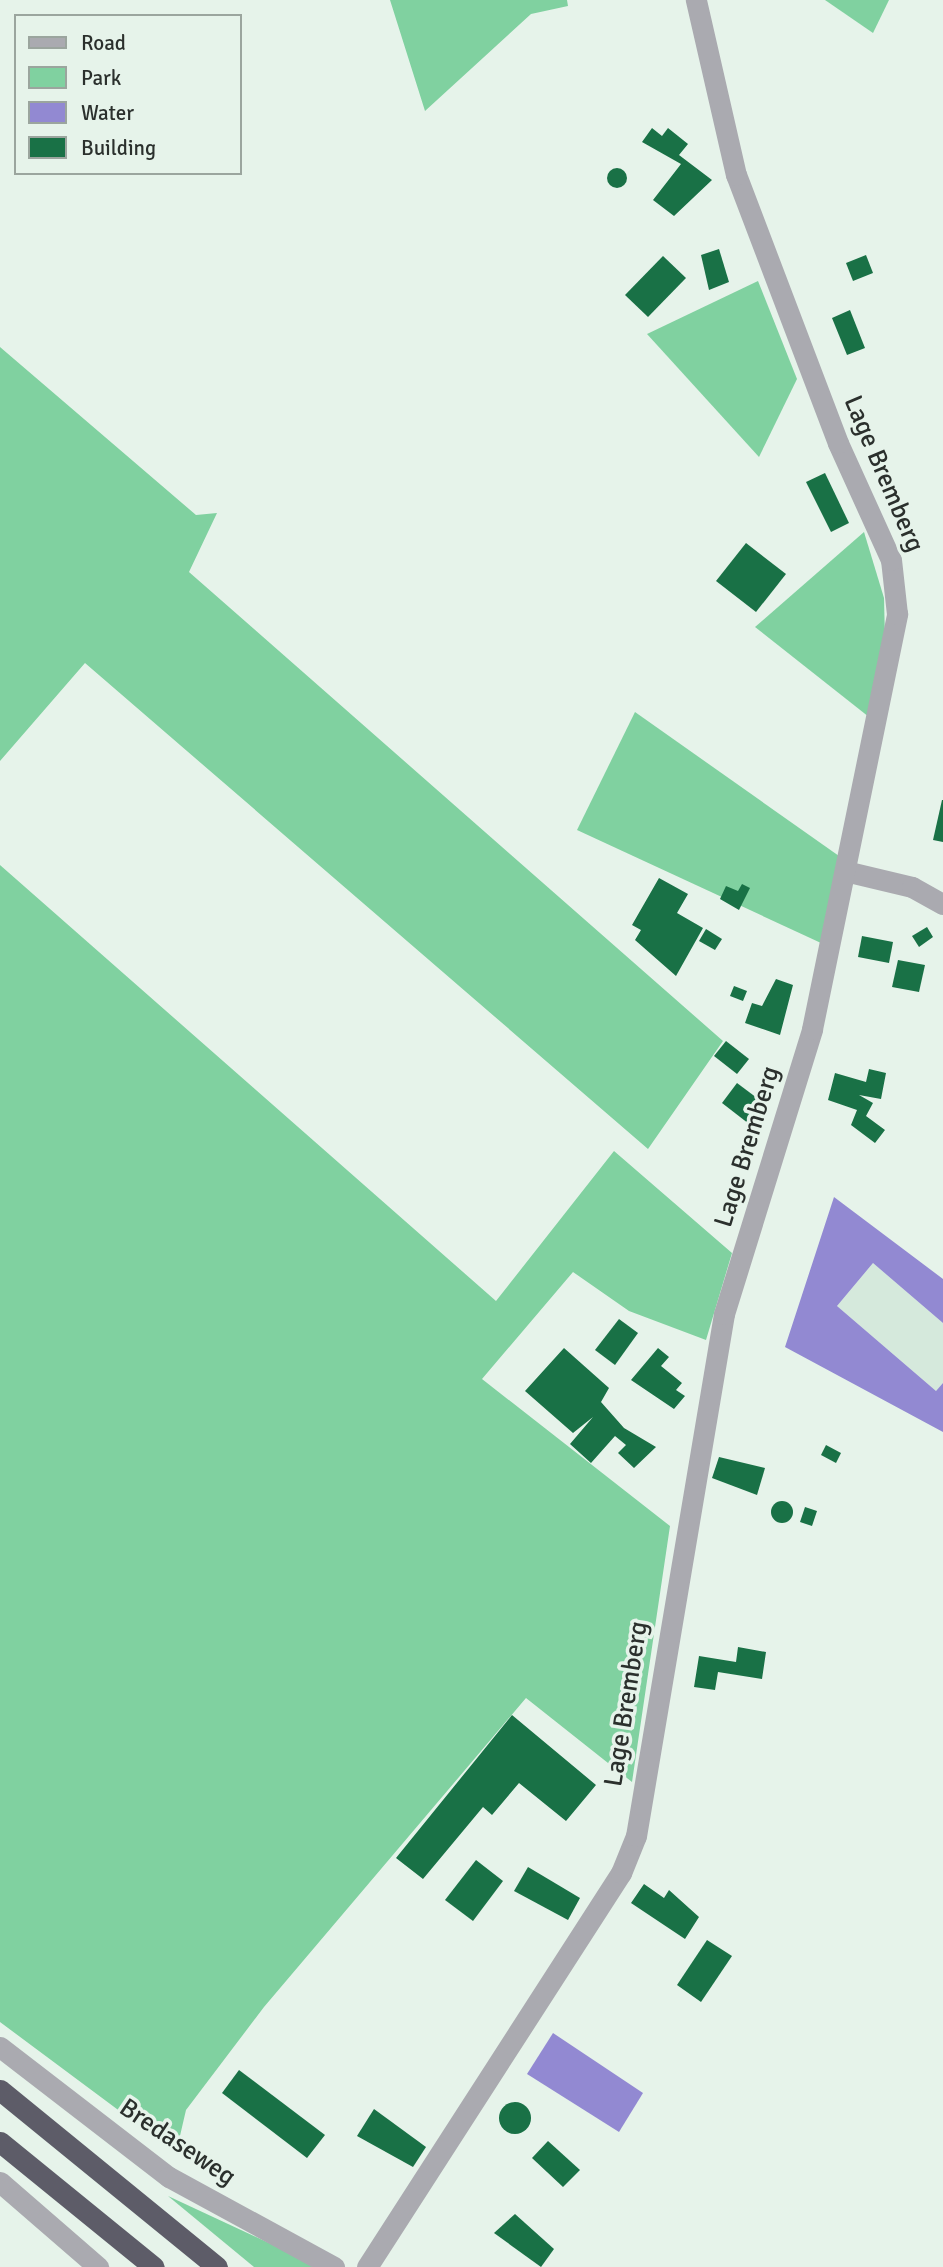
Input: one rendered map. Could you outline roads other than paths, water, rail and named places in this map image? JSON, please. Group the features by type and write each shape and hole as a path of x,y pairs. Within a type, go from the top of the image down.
{"highway":[{"path":"0,2090 217,2267"},
{"path":"0,2142 154,2267"}],"street":[{"name":"Lage Bremberg","path":"367,2267 621,1873 636,1836 724,1314 782,1139 845,871 899,589 736,175 696,0"},
{"path":"845,871 912,887 943,904"},
{"name":"Bredaseweg","path":"0,2048 169,2177 334,2267"},
{"path":"0,2182 98,2267"}],"water":[{"path":"834,1197 943,1279 943,1323 873,1263 837,1306 936,1391 943,1383 943,1432 785,1347"},
{"path":"553,2033 643,2093 619,2132 527,2074"}]}
